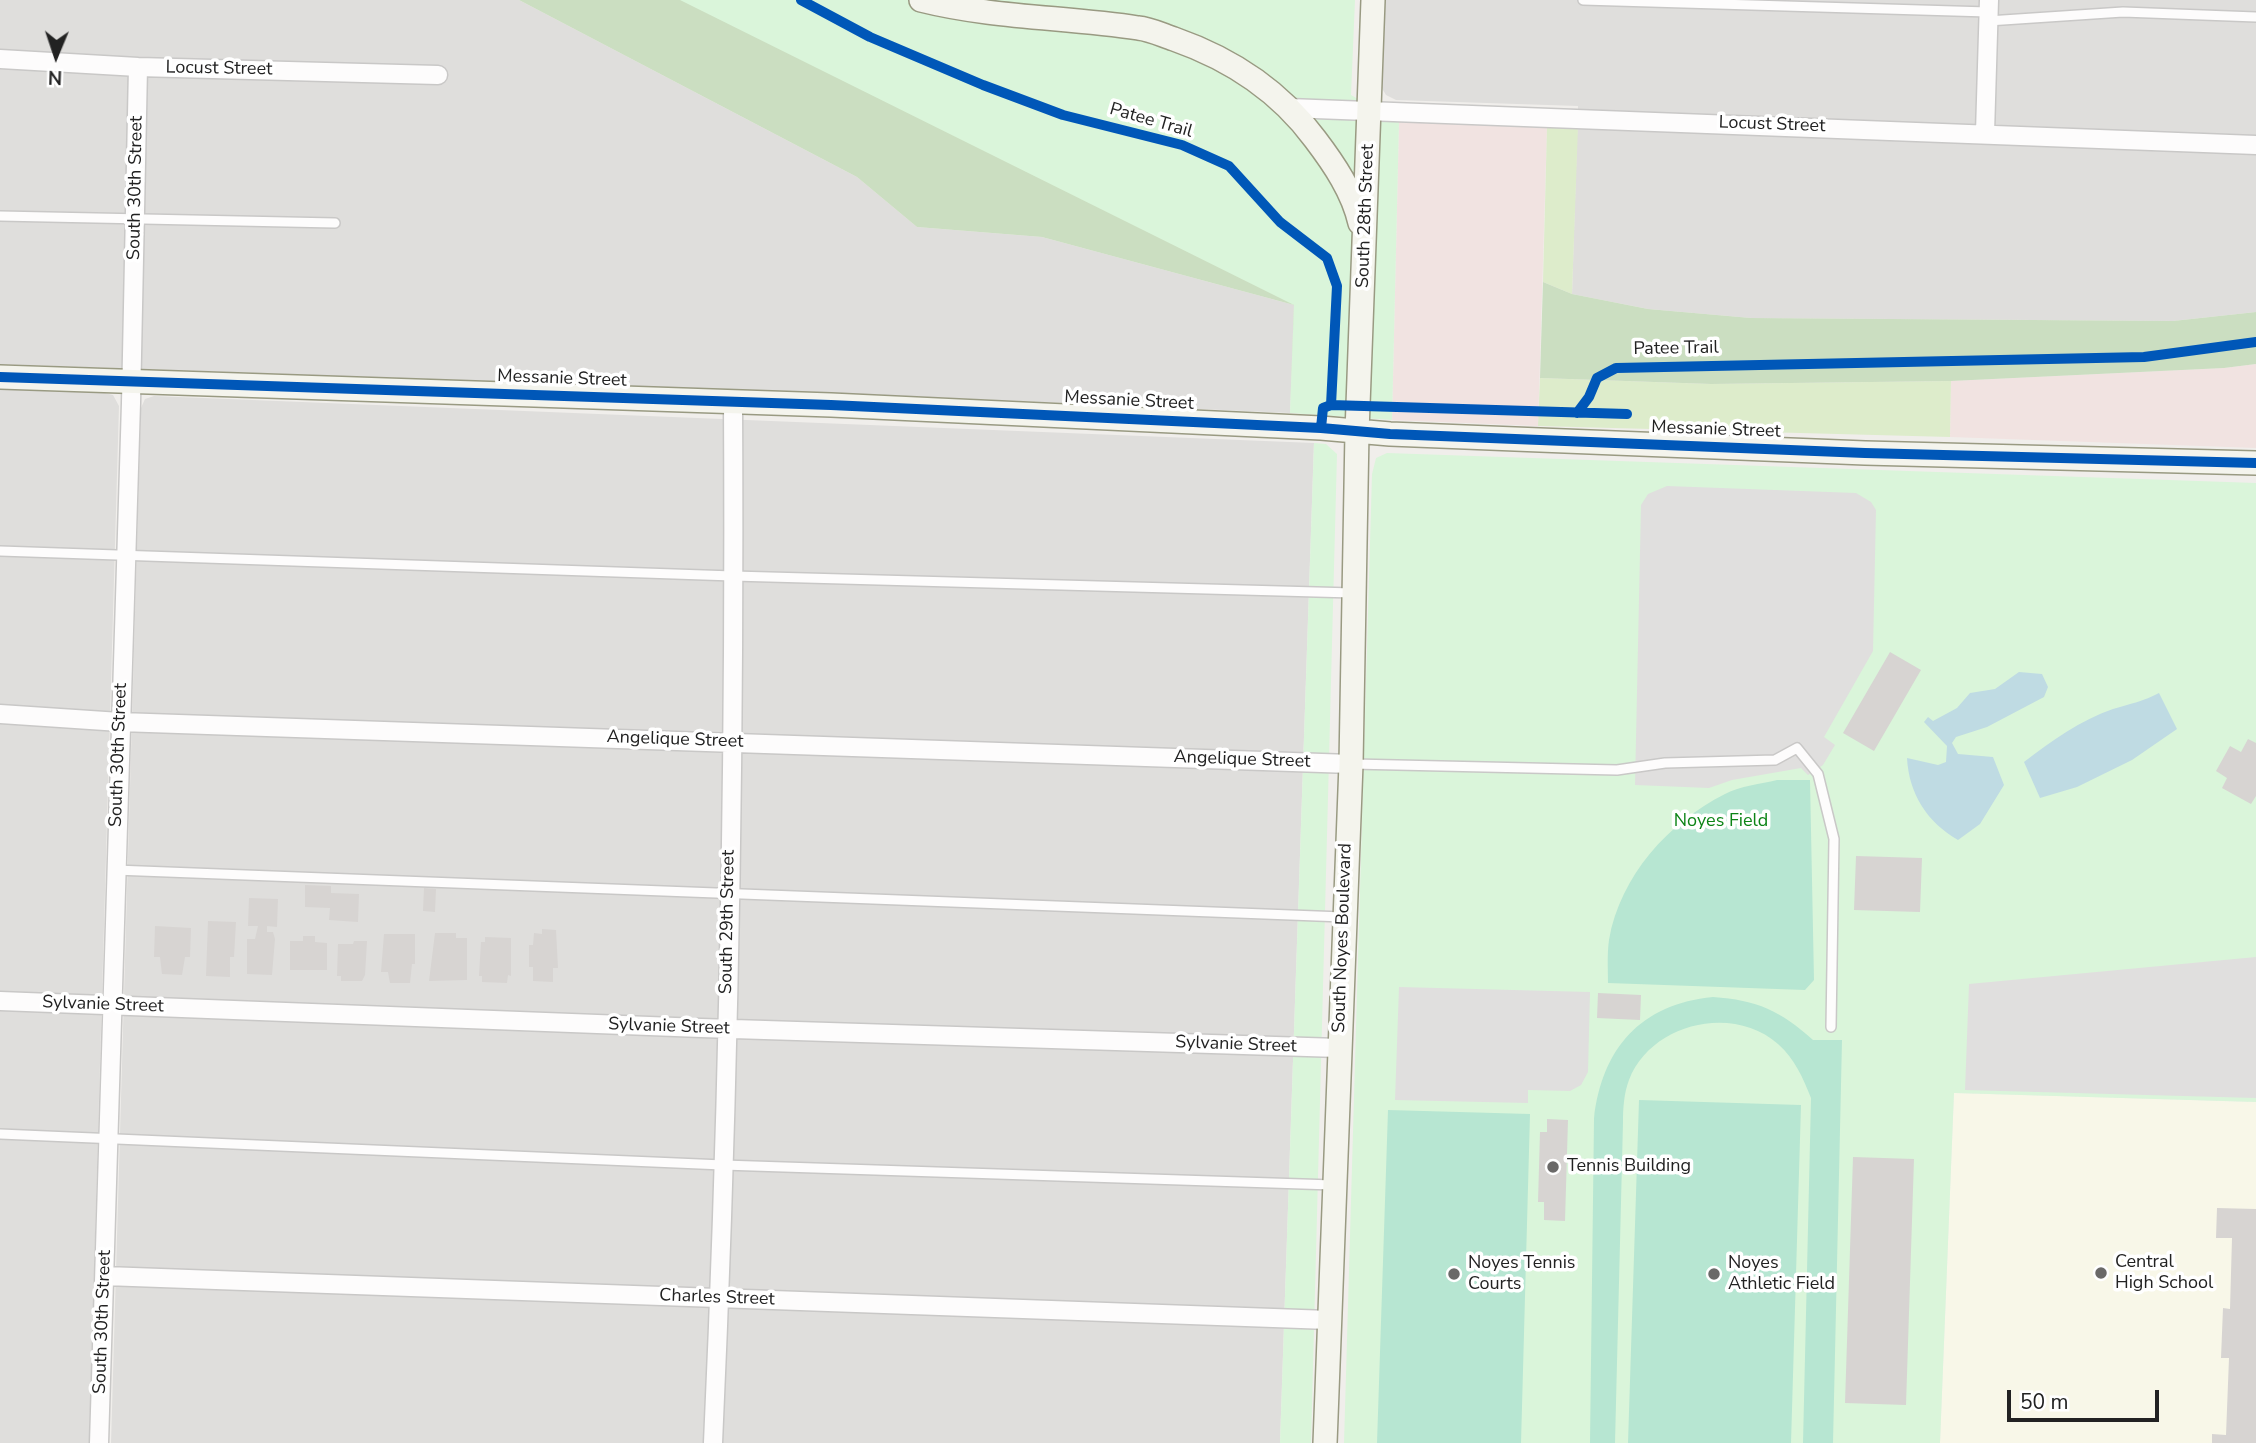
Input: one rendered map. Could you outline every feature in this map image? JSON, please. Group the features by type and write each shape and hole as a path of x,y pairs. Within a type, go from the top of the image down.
{"street":[{"path":"921,0 963,10 1141,28 1196,47 1235,66 1270,89 1331,160 1356,204 1364,247"},
{"name":"South 28th Street","path":"1357,432 1373,0"},
{"path":"1985,133 1988,11"},
{"name":"Locust Street","path":"0,59 138,67 438,75"},
{"name":"South 30th Street","path":"99,1443 132,382 138,67"},
{"name":"Locust Street","path":"1289,108 2256,145"},
{"name":"Messanie Street","path":"0,377 733,402 1865,453 2256,463"},
{"name":"South 29th Street","path":"713,1443 727,1029 733,741 733,402"},
{"name":"South Noyes Boulevard","path":"1325,1443 1343,917 1351,764 1357,432"},
{"name":"Angelique Street","path":"0,714 120,722 1351,764"},
{"name":"Sylvanie Street","path":"0,1001 727,1029 1339,1048"},
{"name":"Charles Street","path":"105,1276 1329,1320"}],"lane":[{"path":"1583,0 2256,17"},
{"path":"0,216 335,223"},
{"path":"0,551 733,576 1355,593"},
{"path":"1351,764 1616,770 1665,763 1775,760 1797,748 1818,774 1834,839 1831,1027"},
{"path":"115,870 1343,917"},
{"path":"0,1134 723,1165 1333,1185"}],"shaded area":[{"path":"0,0 519,0 857,177 917,227 1042,237 1294,305 1290,413 885,395 0,364"},
{"path":"1383,0 2256,0 2256,312 2173,321 1751,318 1648,309 1572,294 1578,106 1396,100 1386,95 1380,85"},
{"path":"1399,122 1547,127 1538,426 1392,420"},
{"path":"2256,364 2256,448 1950,437 1951,381 2224,368"},
{"path":"0,389 101,392 113,395 119,406 89,1443 0,1443"},
{"path":"154,396 1314,443 1280,1443 111,1443 141,408 145,399"},
{"path":"1667,486 1856,493 1871,502 1876,510 1873,651 1824,737 1835,745 1823,765 1808,775 1801,768 1732,780 1709,788 1635,785 1641,505 1648,494"},
{"path":"2256,957 2256,1098 1965,1090 1969,984"},
{"path":"1399,987 1590,992 1588,1072 1581,1085 1570,1091 1528,1090 1528,1103 1395,1100"},
{"name":"Central High School","path":"1954,1093 2256,1102 2256,1443 1940,1443"}],"green space":[{"path":"519,0 797,0 1297,260 1290,413 1294,305 1042,237 917,227 857,177"},
{"path":"680,0 1355,0 1351,95 1399,122 1392,420 1290,413 1294,305"},
{"path":"1578,126 1572,294 1543,282 1547,127"},
{"path":"1543,282 1572,294 1648,309 1751,318 2173,321 2256,312 2256,364 2224,368 1951,381 1711,384 1540,378"},
{"path":"1540,378 1711,384 1951,381 1950,437 1538,426"},
{"path":"1314,443 1326,444 1337,454 1311,1443 1280,1443"},
{"name":"Noyes Field","path":"1387,453 2256,483 2256,1102 1954,1093 1940,1443 1344,1443 1372,474 1376,458"},
{"path":"1777,780 1810,780 1814,980 1805,990 1608,983 1608,945 1615,916 1624,894 1650,854 1685,820 1704,806 1737,789"},
{"path":"1713,997 1743,1001 1768,1009 1790,1021 1813,1040 1842,1040 1833,1443 1803,1443 1811,1098 1794,1062 1778,1044 1760,1032 1739,1025 1717,1023 1674,1033 1655,1045 1640,1060 1627,1085 1623,1111 1615,1443 1590,1443 1594,1119 1598,1094 1616,1051 1646,1020 1665,1009 1688,1001"},
{"name":"Noyes Athletic Field","path":"1639,1100 1801,1105 1791,1443 1628,1443"},
{"name":"Noyes Tennis Courts","path":"1388,1110 1530,1114 1521,1443 1377,1443"}],"water":[{"path":"2019,672 2042,674 2048,687 2044,697 1987,727 1956,737 1952,743 1958,754 1993,757 2004,785 1980,824 1958,840 1937,825 1922,806 1911,783 1907,758 1938,765 1946,762 1947,746 1924,722 1928,717 1933,721 1957,708 1970,693 1995,689"},
{"path":"2159,693 2177,729 2132,760 2077,787 2040,798 2024,762 2089,719"}],"building":[{"path":"1890,652 1921,670 1874,751 1843,733"},
{"path":"2248,739 2256,743 2256,796 2251,804 2222,788 2227,778 2216,771 2230,746 2241,752"},
{"path":"1856,856 1922,858 1920,912 1854,910"},
{"path":"305,885 331,886 331,893 359,894 358,922 329,920 330,908 305,907"},
{"path":"424,888 436,889 435,912 423,911"},
{"path":"249,898 278,899 277,927 267,926 267,932 273,932 275,939 272,975 247,974 247,939 255,939 258,926 248,926"},
{"path":"208,921 236,922 234,957 230,957 230,977 206,976"},
{"path":"155,926 191,928 190,957 185,957 182,975 162,974 160,957 154,957"},
{"path":"542,929 556,930 558,968 553,968 553,982 533,981 533,967 529,967 529,945 533,945 534,933 542,934"},
{"path":"435,933 456,933 456,938 467,938 467,980 429,981"},
{"path":"384,934 415,934 415,964 412,964 410,983 390,983 388,972 381,972"},
{"path":"303,936 315,936 315,942 327,943 327,970 290,970 290,941 303,941"},
{"path":"485,937 511,938 511,976 508,975 507,983 482,982 482,976 479,976 481,942 485,942"},
{"path":"354,941 367,941 365,975 362,981 341,981 341,976 337,976 338,944 353,944"},
{"path":"1598,993 1641,995 1640,1020 1597,1018"},
{"name":"Tennis Building","path":"1547,1119 1568,1120 1565,1221 1544,1220 1544,1202 1538,1202 1540,1132 1547,1132"},
{"path":"1853,1157 1914,1159 1906,1405 1845,1403"},
{"path":"2217,1208 2256,1209 2256,1443 2212,1443 2212,1434 2226,1435 2229,1358 2221,1358 2223,1308 2230,1309 2232,1238 2216,1238"}],"cycle path":[{"name":"Patee Trail","path":"801,0 870,37 983,85 1063,115 1182,145 1229,166 1280,222 1327,258 1337,286 1331,405 1323,408 1321,428"},
{"name":"Patee Trail","path":"1577,413 1589,397 1597,378 1616,368 2144,357 2256,342"},
{"path":"0,377 831,405 1321,428 1390,434 1865,453 2256,463"},
{"path":"1331,405 1627,414"}],"place":[{"name":"Tennis Building","path":"1553,1167"},
{"name":"Central High School","path":"2101,1273"},
{"name":"Noyes Tennis Courts","path":"1454,1274"},
{"name":"Noyes Athletic Field","path":"1714,1274"}]}
